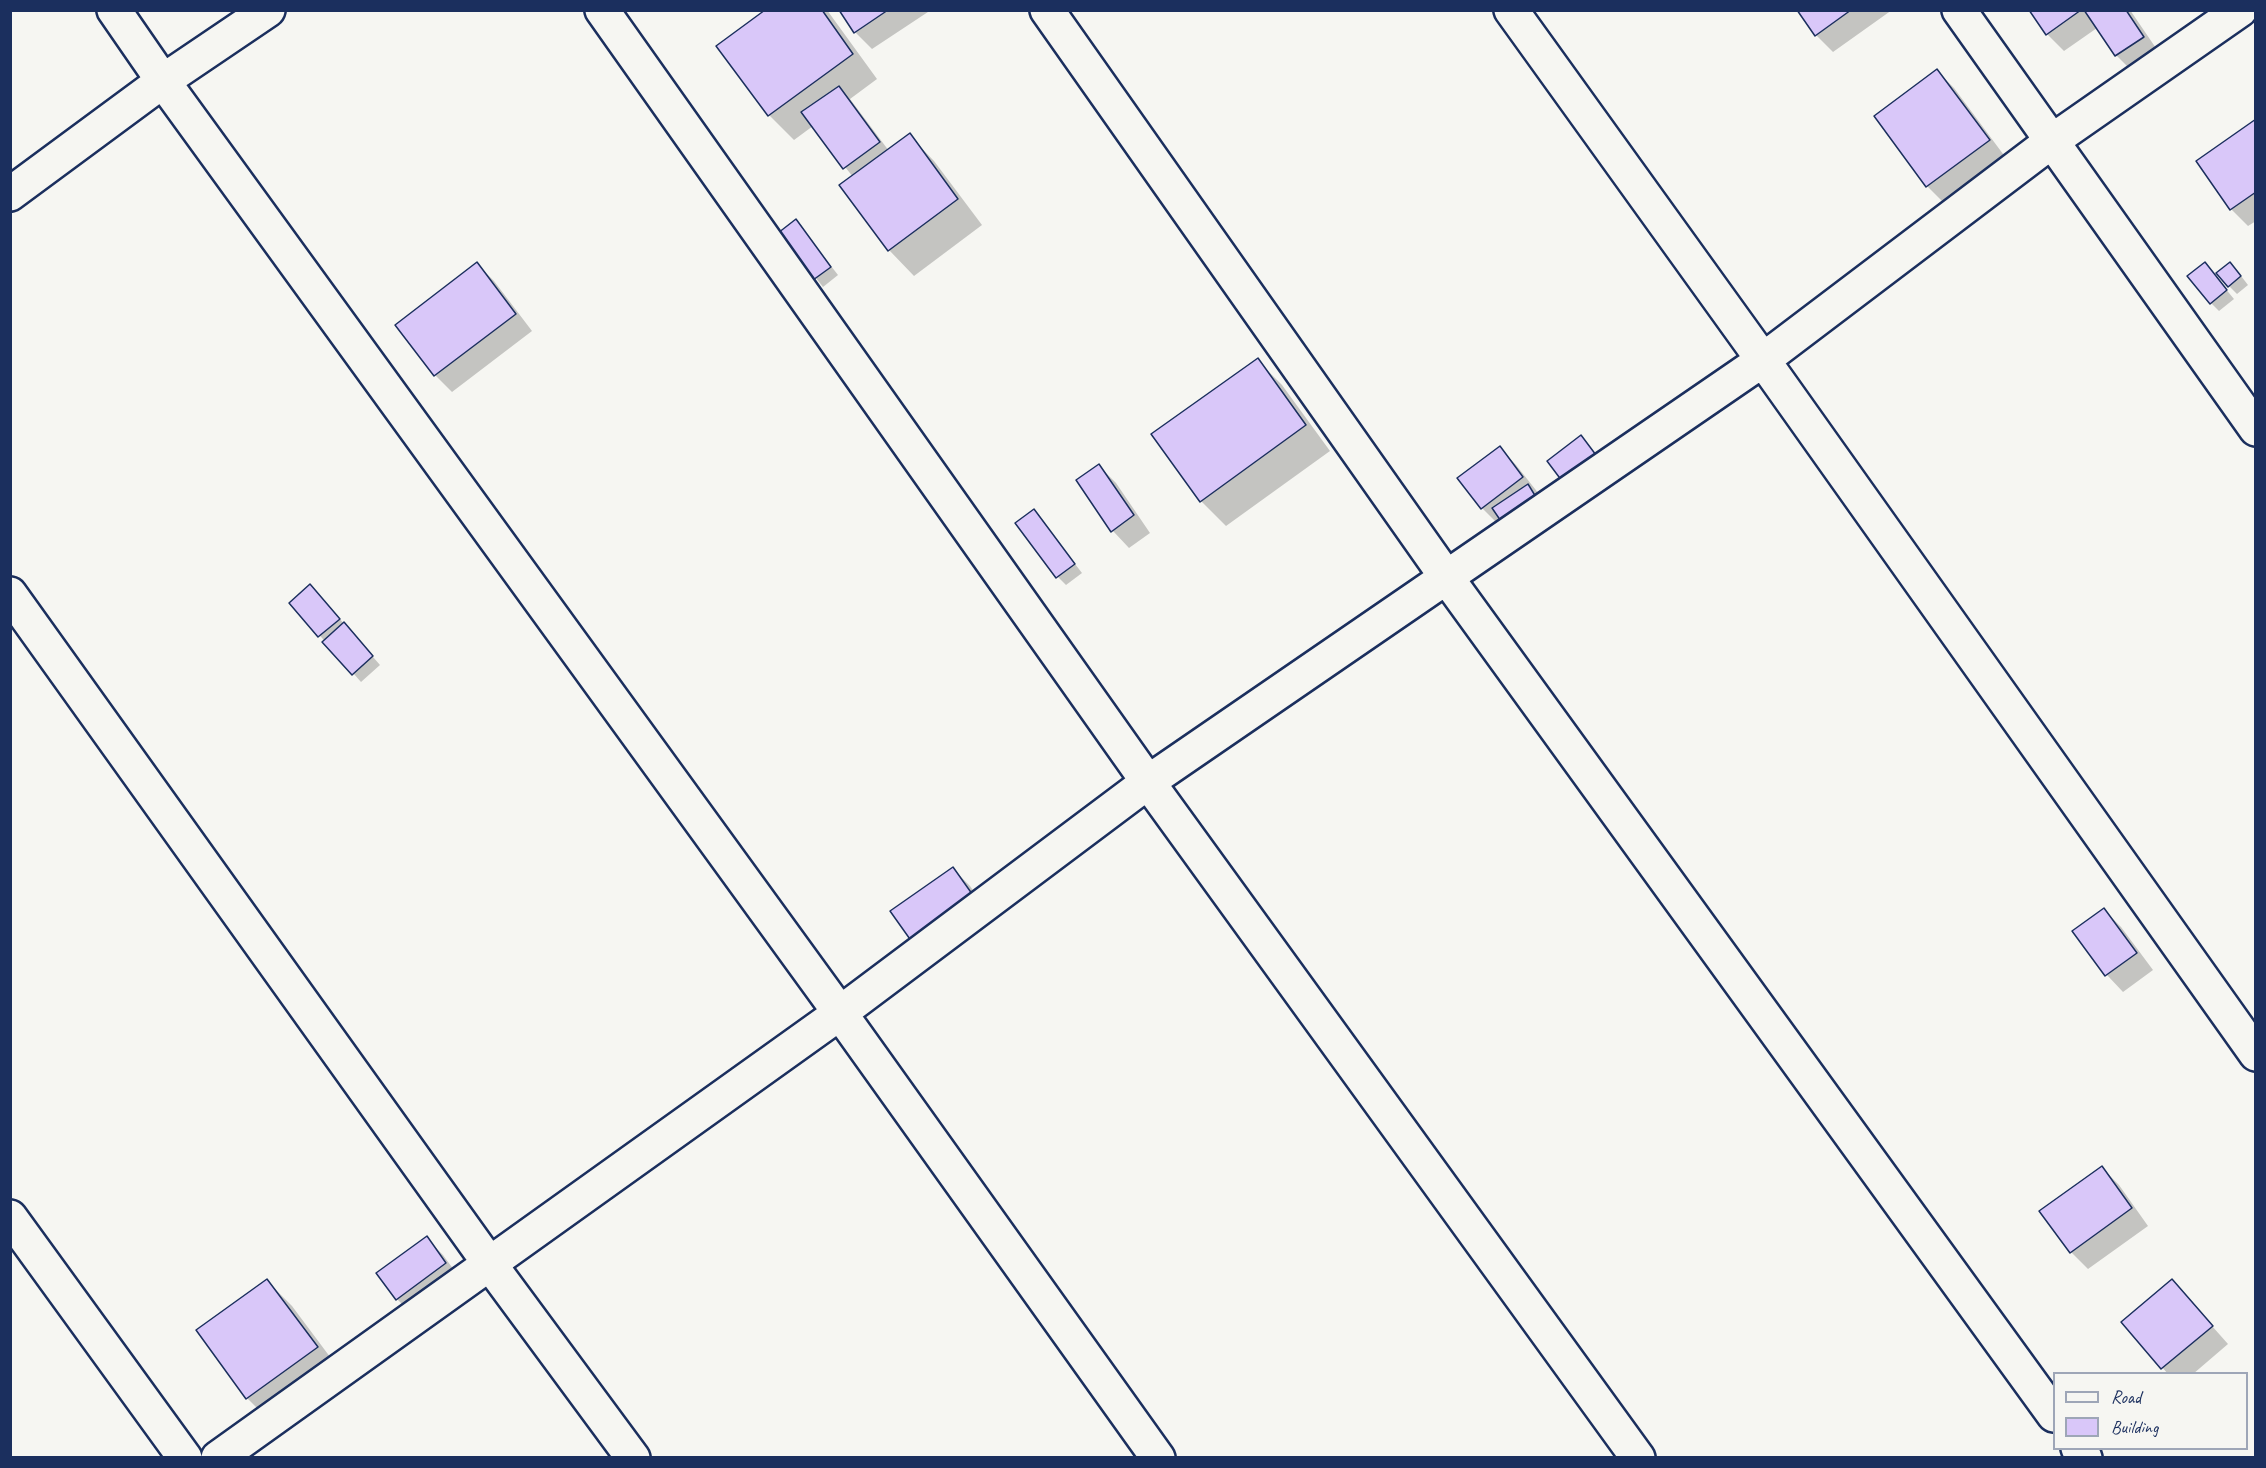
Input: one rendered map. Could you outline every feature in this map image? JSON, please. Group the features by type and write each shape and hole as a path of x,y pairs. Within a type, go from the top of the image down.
{"street":[{"path":"114,10 1158,1458"},
{"path":"10,194 163,81 268,10"},
{"path":"602,10 1148,782 1638,1458"},
{"path":"1047,10 1447,578 2053,1412"},
{"path":"1511,10 1763,360 2256,1054"},
{"path":"1959,10 2256,429"},
{"path":"218,1458 840,1014 1148,782 1763,360 2052,141 2240,10"},
{"path":"10,594 489,1263 633,1458"},
{"path":"10,1217 185,1458"}],"building":[{"path":"765,10 822,10 853,54 768,116 716,46"},
{"path":"839,10 888,10 854,33"},
{"path":"1797,10 1851,10 1815,36"},
{"path":"2029,10 2081,10 2046,35"},
{"path":"2084,10 2126,10 2144,37 2115,56"},
{"path":"1937,69 1990,140 1926,187 1874,116"},
{"path":"839,86 880,142 843,169 801,112"},
{"path":"2256,119 2256,192 2230,210 2196,161"},
{"path":"910,133 958,199 888,251 839,185"},
{"path":"796,219 831,267 813,280 778,233"},
{"path":"477,262 516,314 434,376 395,325"},
{"path":"2205,262 2227,290 2210,304 2187,276"},
{"path":"2230,262 2241,276 2228,287 2216,273"},
{"path":"1258,358 1306,425 1200,502 1151,434"},
{"path":"1581,435 1602,463 1568,489 1547,461"},
{"path":"1500,446 1523,477 1481,509 1457,478"},
{"path":"1099,464 1134,515 1111,532 1076,480"},
{"path":"1528,484 1542,507 1507,530 1492,508"},
{"path":"1034,509 1075,564 1056,578 1015,523"},
{"path":"310,584 340,619 318,637 289,603"},
{"path":"344,622 373,656 352,675 322,642"},
{"path":"953,867 975,898 912,942 890,911"},
{"path":"2104,908 2137,953 2105,976 2072,931"},
{"path":"2102,1166 2132,1208 2070,1253 2039,1211"},
{"path":"427,1236 446,1263 396,1300 376,1273"},
{"path":"267,1279 318,1347 246,1399 196,1330"},
{"path":"2172,1279 2213,1326 2161,1369 2121,1322"}]}
